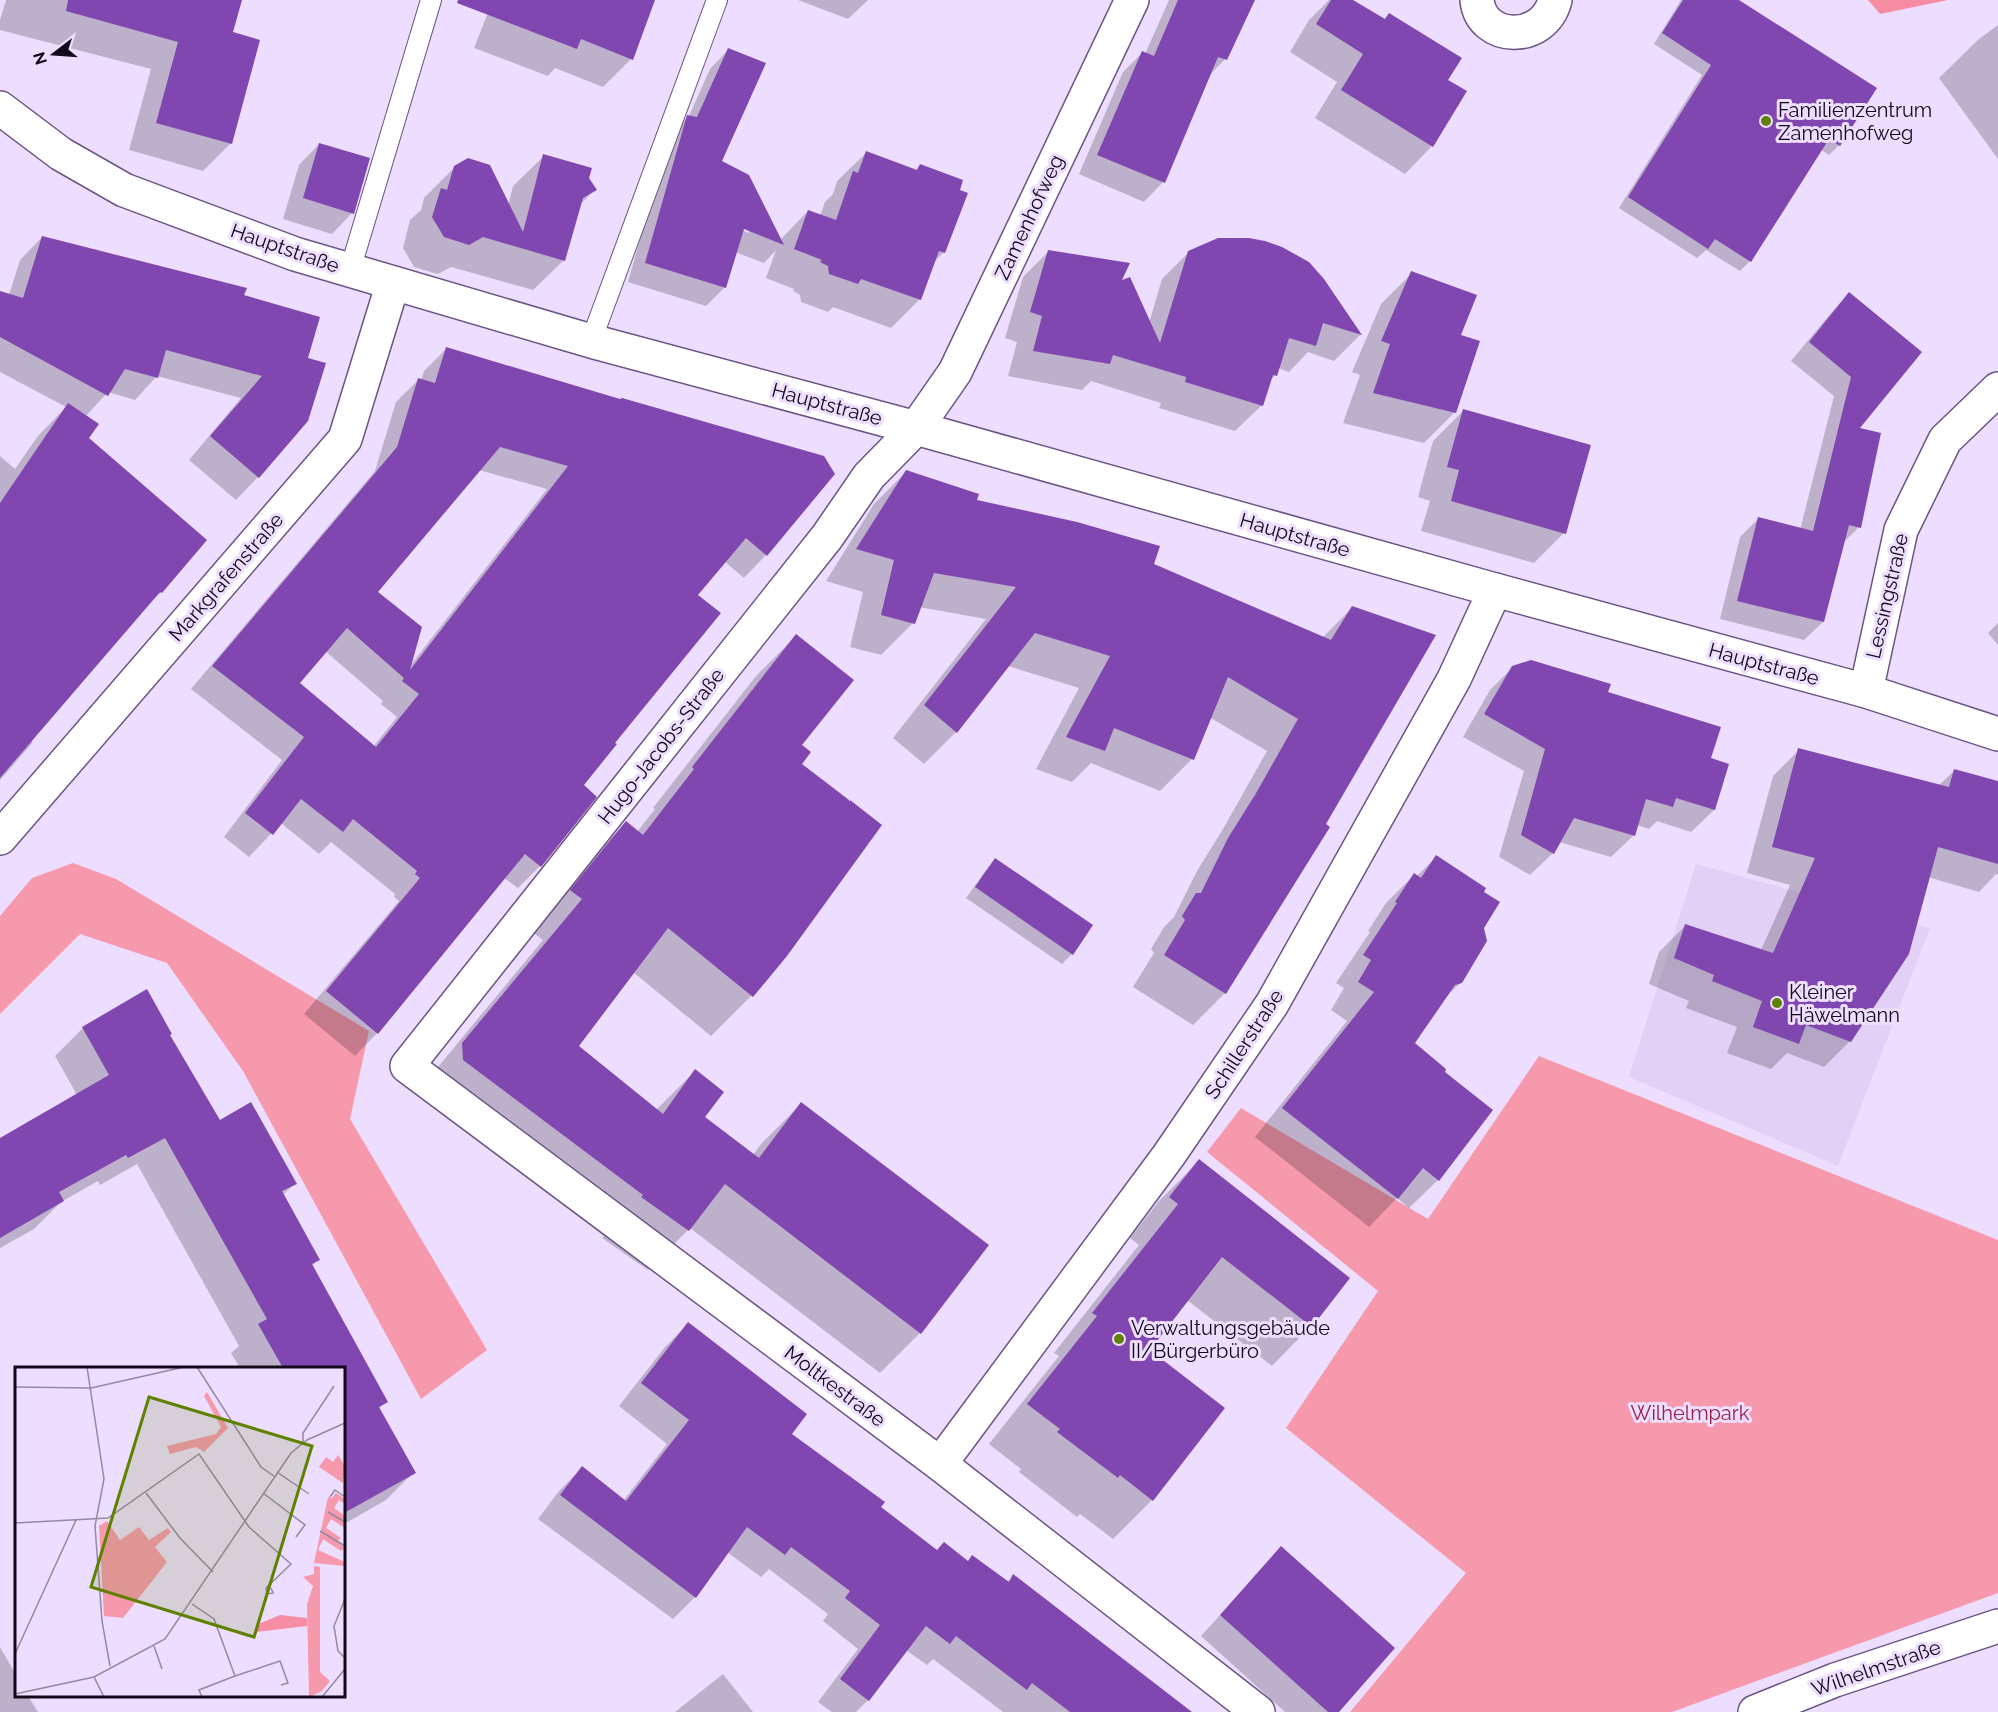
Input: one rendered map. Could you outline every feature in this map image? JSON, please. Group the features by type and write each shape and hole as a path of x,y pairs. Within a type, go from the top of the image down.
{"street":[{"name":"Zamenhofweg","path":"916,428 955,372 1132,0"},
{"path":"1477,0 1477,6 1484,18 1495,27 1513,33 1528,31 1539,26 1549,16 1555,0"},
{"name":"Hauptstraße","path":"0,108 61,154 124,190 295,254 591,341 916,428 1495,591 1866,691 1998,734"},
{"name":"Markgrafenstraße","path":"0,838 345,439 393,284"},
{"name":"Lessingstraße","path":"1866,691 1901,530 1945,440 1998,389"},
{"name":"Hugo-Jacobs-Straße","path":"407,1066 827,537 869,476 916,428"},
{"name":"Schillerstraße","path":"940,1464 1162,1164 1272,1004 1454,679 1495,591"},
{"name":"Moltkestraße","path":"407,1066 940,1464 1258,1712"},
{"name":"Wilhelmstraße","path":"1755,1712 1835,1680 1998,1626"}],"lane":[{"path":"350,270 431,0"},
{"path":"591,341 717,0"}],"shaded area":[{"path":"1868,0 1948,0 1880,14"},
{"name":"Kleiner Häwelmann","path":"1696,864 1930,928 1838,1166 1629,1077"}],"green space":[{"path":"73,863 116,879 369,1031 350,1119 487,1350 421,1399 243,1071 167,963 80,934 0,1014 0,916 32,878"},
{"name":"Wilhelmpark","path":"1539,1056 1998,1240 1998,1593 1672,1712 1350,1712 1466,1573 1286,1428 1378,1291 1207,1152 1241,1108 1428,1219"}],"building":[{"path":"68,0 242,0 233,32 260,40 232,144 156,123 178,42 66,11"},
{"path":"458,0 655,0 633,60 581,39 577,49 457,3"},
{"path":"1178,0 1255,0 1227,60 1218,57 1165,183 1097,155 1142,51 1154,56"},
{"path":"1331,0 1353,0 1385,19 1389,13 1462,58 1448,80 1467,91 1433,147 1341,90 1363,54 1316,24"},
{"name":"Familienzentrum Zamenhofweg","path":"1683,0 1739,0 1877,88 1840,146 1829,139 1751,262 1715,239 1708,249 1628,197 1711,65 1662,33"},
{"path":"728,48 766,63 722,161 749,175 784,245 744,229 726,288 645,263 687,115 697,117"},
{"path":"319,143 370,158 354,214 303,198"},
{"path":"866,151 917,170 920,164 963,180 960,190 968,193 945,253 939,251 921,300 861,279 858,284 829,274 828,266 820,262 822,260 794,249 808,210 836,220 853,171 858,173"},
{"path":"543,154 592,168 589,178 597,190 583,198 565,261 483,237 469,245 444,237 432,217 441,188 447,190 454,166 468,158 490,165 523,232"},
{"path":"42,236 247,288 244,295 320,317 308,358 326,363 308,421 259,478 210,436 262,376 166,350 158,378 125,369 108,396 0,337 0,291 23,298"},
{"path":"1218,238 1249,238 1265,241 1282,247 1309,262 1324,279 1362,335 1323,323 1316,346 1289,338 1277,376 1273,375 1263,406 1185,382 1186,377 1113,355 1110,364 1033,351 1042,316 1030,312 1048,250 1130,263 1122,280 1130,277 1160,343 1188,251"},
{"path":"1411,271 1477,295 1461,335 1480,341 1456,413 1373,393 1390,344 1381,341"},
{"path":"1849,292 1922,352 1860,428 1881,433 1861,528 1849,525 1824,622 1737,601 1758,517 1813,531 1851,377 1809,342"},
{"path":"446,347 824,456 835,474 767,556 746,538 698,595 721,613 615,743 617,744 584,785 597,797 541,867 525,854 378,1034 326,991 420,878 415,874 417,871 353,819 343,832 301,799 273,835 245,813 304,737 212,666 397,447 418,378 435,383","holes":["500,447 568,466 410,670 422,627 378,592","347,628 404,678 402,681 419,694 376,747 300,683"]},
{"path":"68,403 99,424 89,438 207,540 0,778 0,503"},
{"path":"1463,409 1591,445 1566,534 1451,501 1459,470 1447,467"},
{"path":"906,470 979,494 977,500 1077,522 1160,546 1154,564 1331,640 1352,606 1436,635 1326,824 1330,827 1226,994 1164,955 1185,920 1182,916 1196,893 1201,893 1228,838 1298,719 1228,677 1194,760 1114,728 1105,751 1066,737 1110,656 1035,633 957,733 924,705 1016,587 934,573 915,624 881,615 894,560 856,549"},
{"path":"796,634 854,680 802,745 811,752 802,764 882,825 787,956 753,997 668,928 579,1046 663,1114 695,1069 724,1092 705,1117 759,1158 801,1102 989,1245 921,1334 725,1184 689,1231 641,1197 643,1195 463,1060 462,1043 582,899 570,890 626,821 643,835 694,769 692,767"},
{"path":"1531,660 1611,684 1608,692 1721,727 1711,758 1729,764 1715,810 1676,798 1673,807 1646,799 1635,836 1574,818 1554,854 1521,835 1545,749 1484,714 1512,666"},
{"path":"1798,748 1949,787 1954,769 1998,781 1998,864 1938,847 1909,954 1851,1042 1806,1025 1799,1044 1753,1027 1762,1001 1712,981 1714,975 1674,958 1685,924 1773,953 1815,858 1772,847"},
{"path":"1436,855 1486,888 1484,892 1500,902 1484,928 1487,941 1462,983 1455,985 1415,1043 1446,1069 1445,1072 1493,1110 1439,1181 1423,1168 1398,1199 1282,1108 1374,992 1358,982 1371,960 1363,955 1414,873 1421,878"},
{"path":"995,858 1093,925 1073,955 975,887"},
{"path":"147,989 172,1034 170,1035 220,1120 251,1102 297,1184 282,1191 320,1260 312,1264 388,1402 379,1407 416,1473 345,1512 345,1367 282,1367 258,1324 267,1319 165,1138 128,1158 126,1155 59,1192 64,1201 0,1238 0,1138 109,1075 82,1027"},
{"name":"Verwaltungsgebäude II/Bürgerbüro","path":"1199,1159 1350,1278 1312,1327 1222,1257 1150,1350 1225,1408 1153,1501 1120,1475 1118,1478 1057,1432 1060,1429 1027,1404 1097,1316 1092,1313 1178,1204 1169,1197"},
{"path":"688,1322 807,1414 792,1434 885,1502 881,1507 937,1550 944,1542 968,1561 972,1555 1009,1582 1013,1574 1192,1712 1070,1712 1032,1683 1027,1690 956,1636 950,1644 926,1626 869,1701 840,1679 880,1625 845,1598 850,1591 791,1547 785,1555 747,1527 696,1598 560,1495 582,1466 626,1501 689,1420 641,1383"},
{"path":"1281,1546 1395,1648 1339,1712 1328,1712 1220,1615"}],"place":[{"name":"Familienzentrum Zamenhofweg","path":"1766,121"},
{"name":"Kleiner Häwelmann","path":"1777,1003"},
{"name":"Verwaltungsgebäude II/Bürgerbüro","path":"1119,1339"}]}
